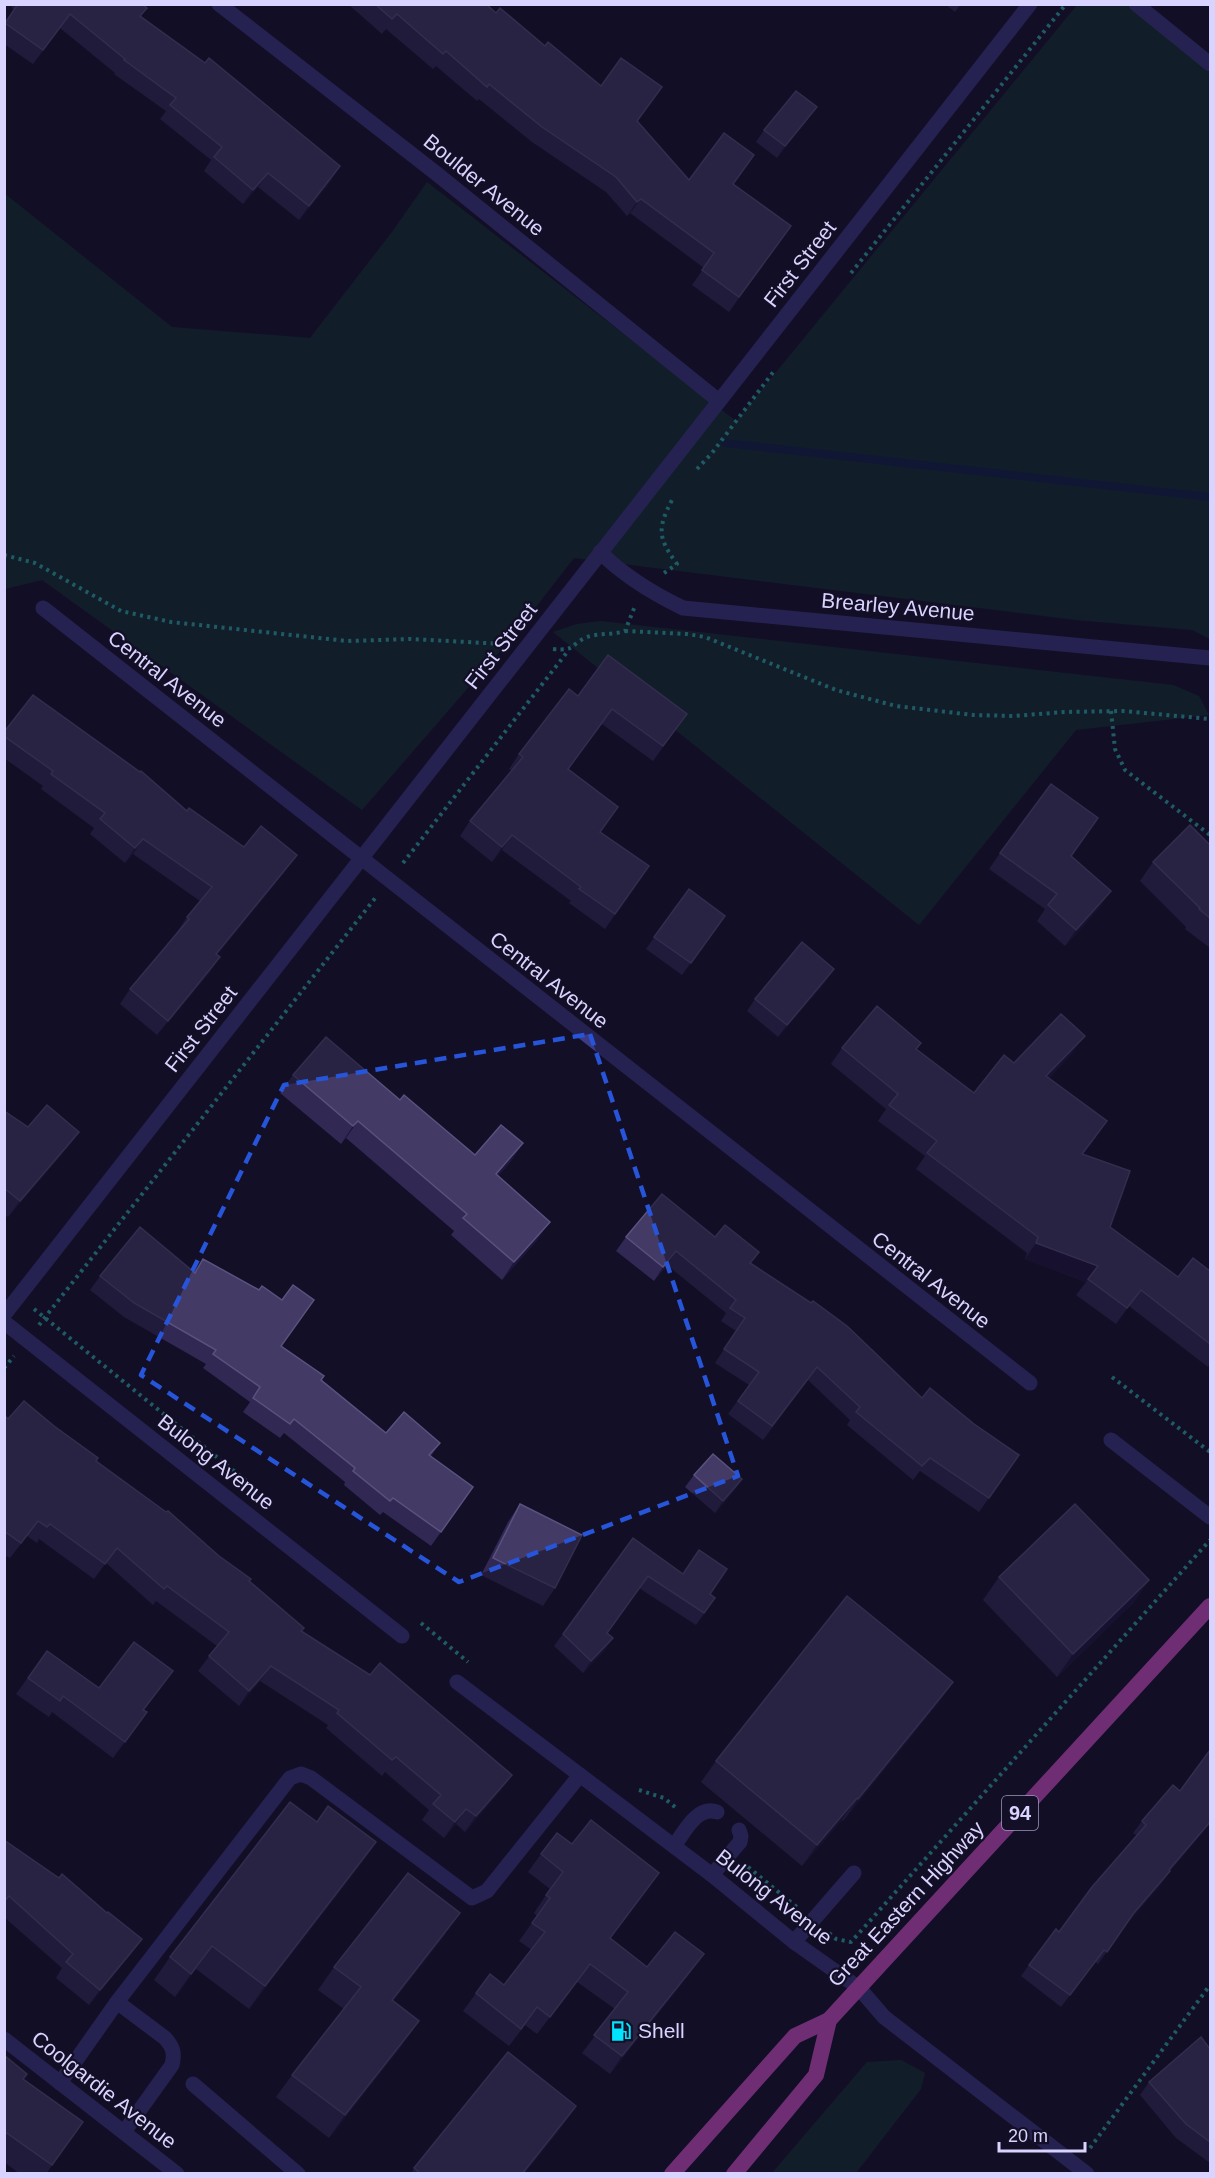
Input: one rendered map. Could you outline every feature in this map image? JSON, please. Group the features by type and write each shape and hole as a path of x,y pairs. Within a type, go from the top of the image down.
{"highway":[{"name":"Great Eastern Highway","path":"672,2174 795,2036 830,2020 1210,1606"},
{"name":"Great Eastern Highway","path":"734,2174 816,2075 830,2020"}],"street":[{"name":"Boulder Avenue","path":"219,4 437,174 719,401"},
{"name":"First Street","path":"4,1315 1030,4"},
{"path":"1136,4 1210,64"},
{"name":"Brearley Avenue","path":"600,552 614,566 643,587 683,608 1210,658"},
{"name":"Central Avenue","path":"43,608 1030,1383"},
{"name":"Bulong Avenue","path":"4,1322 402,1636"},
{"path":"1111,1440 1210,1517"},
{"name":"Bulong Avenue","path":"457,1682 712,1875 794,1942 859,1988 884,2017 1082,2170"},
{"path":"60,2083 117,2002 290,1778 301,1774 311,1778 472,1898 487,1891 580,1775"},
{"path":"674,1846 700,1814 710,1810 717,1812"},
{"path":"712,1875 740,1842 739,1830"},
{"path":"794,1942 854,1872"},
{"path":"117,2002 165,2038 172,2046 175,2056 172,2065 124,2132"},
{"name":"Coolgardie Avenue","path":"4,2039 177,2174"},
{"path":"193,2084 298,2174"}],"path":[{"path":"847,278 1065,4"},
{"path":"692,474 712,453 776,368"},
{"path":"625,631 643,587 677,564 665,548 660,528 676,495"},
{"path":"4,555 35,563 121,611 171,622 346,641 422,639 568,650"},
{"path":"4,1368 389,881 568,650 588,637 614,635 625,631 705,637 836,690 896,706 973,715 1014,716 1111,711 1210,719"},
{"path":"1111,711 1115,749 1125,770 1210,836"},
{"path":"18,1297 267,1498"},
{"path":"1112,1377 1210,1452"},
{"path":"731,1854 836,1939 851,1942 1210,1540"},
{"path":"415,1618 471,1664"},
{"path":"630,1788 664,1798 693,1822"},
{"path":"1082,2170 1210,1985"}],"highlighted area":[{"path":"590,1034 738,1476 459,1582 141,1375 284,1085"}],"green space":[{"path":"1077,5 1133,5 1210,73 1210,639 1192,630 1076,620 574,558 514,635 362,810 42,580 5,589 4,193 172,327 310,338 392,232 427,182 736,421"},
{"path":"600,621 1173,685 1199,696 1209,715 1076,730 919,925 553,632 577,624"},
{"path":"901,2060 925,2073 921,2089 856,2173 772,2173 867,2062"}],"building":[{"path":"18,4 142,4 147,8 140,16 205,63 209,58 340,166 309,206 268,173 253,190 214,157 222,147 170,105 176,98 124,60 70,14 43,50 5,23"},
{"path":"375,4 486,4 496,13 500,8 545,46 548,42 601,86 621,58 662,87 637,121 689,180 724,133 754,155 733,184 791,226 739,297 702,270 714,253 641,199 637,202 616,177 542,127 489,84 487,87 446,51 443,54 397,14 392,19"},
{"path":"796,91 817,107 785,146 764,130"},
{"path":"608,655 687,714 663,746 612,709 568,769 618,807 600,832 649,866 615,914 579,889 581,887 512,835 502,847 470,821 523,757 519,754 569,689 578,696"},
{"path":"33,695 141,771 187,811 189,808 244,847 261,826 297,855 216,954 220,957 168,1021 130,989 189,919 187,917 212,887 143,839 135,848 100,819 105,813 51,774 53,771 4,736 4,732"},
{"path":"1051,784 1098,818 1071,856 1111,891 1076,930 1048,905 1057,894 1000,853"},
{"path":"1190,825 1210,845 1210,918 1153,862"},
{"path":"689,889 725,916 691,963 654,937"},
{"path":"802,942 834,969 787,1025 755,999"},
{"path":"877,1006 921,1043 916,1049 974,1093 1004,1055 1014,1063 1061,1014 1085,1036 1046,1076 1107,1121 1082,1154 1130,1171 1110,1227 1178,1277 1193,1258 1210,1271 1210,1344 1141,1290 1127,1308 1088,1279 1098,1266 1036,1243 1038,1237 927,1153 937,1141 889,1105 898,1094 842,1048"},
{"path":"326,1037 400,1100 404,1095 475,1155 501,1125 523,1143 496,1174 550,1222 514,1262 463,1218 467,1214 358,1121 353,1126 293,1075"},
{"path":"47,1105 79,1132 20,1201 4,1188 4,1111 28,1127"},
{"path":"662,1194 715,1237 725,1225 759,1252 750,1263 811,1303 813,1301 847,1326 922,1398 930,1388 974,1424 1019,1455 989,1498 930,1458 922,1466 856,1412 860,1407 817,1367 772,1426 738,1401 759,1372 724,1349 745,1318 730,1308 736,1300 676,1251 663,1267 626,1237"},
{"path":"140,1227 195,1273 203,1259 259,1290 262,1286 282,1300 293,1285 314,1300 281,1346 324,1376 321,1380 386,1433 404,1412 440,1443 429,1455 473,1487 441,1532 393,1498 390,1501 353,1471 355,1468 294,1419 290,1424 253,1398 260,1387 213,1354 216,1350 134,1303 100,1276"},
{"path":"24,1401 98,1458 96,1461 166,1512 168,1511 219,1556 251,1579 249,1581 304,1628 301,1631 370,1675 380,1663 512,1775 476,1816 466,1809 455,1822 433,1804 441,1795 396,1757 392,1760 337,1713 339,1710 271,1666 249,1691 209,1656 229,1632 167,1586 164,1589 117,1548 105,1564 50,1524 47,1527 38,1521 21,1543 4,1531 4,1415 8,1419"},
{"path":"713,1454 742,1479 723,1501 694,1475"},
{"path":"520,1504 582,1535 555,1588 493,1558"},
{"path":"1075,1504 1149,1580 1073,1654 999,1577"},
{"path":"633,1538 683,1574 699,1550 727,1569 710,1594 715,1598 704,1613 648,1576 607,1633 613,1638 591,1661 563,1634"},
{"path":"847,1596 953,1682 858,1799 817,1845 716,1761"},
{"path":"134,1642 173,1671 143,1710 147,1712 125,1742 63,1696 60,1701 28,1678 47,1651 99,1688"},
{"path":"1210,1750 1210,1822 1133,1914 1107,1952 1104,1950 1070,1995 1029,1965 1056,1929 1059,1932 1092,1887 1146,1825 1142,1821 1173,1785 1180,1791"},
{"path":"290,1802 317,1822 328,1806 376,1842 265,1986 212,1946 191,1974 170,1957"},
{"path":"591,1820 659,1873 610,1938 647,1967 675,1932 704,1954 622,2056 594,2035 628,1992 590,1964 550,2017 537,2007 521,2029 476,1993 490,1974 504,1985 545,1932 532,1923 550,1898 546,1895 563,1872 541,1854 557,1833 572,1844"},
{"path":"4,1840 59,1878 62,1874 107,1913 142,1939 100,1990 66,1962 73,1954 9,1896 4,1902"},
{"path":"408,1873 460,1913 392,2000 419,2021 345,2115 292,2075 361,1987 334,1967"},
{"path":"1201,2037 1210,2049 1210,2142 1186,2124 1149,2082"},
{"path":"508,2052 576,2106 522,2174 421,2174 414,2168"},
{"path":"4,2055 27,2074 23,2079 83,2122 52,2165 4,2131"}],"waterway":[{"path":"725,443 1210,497"}],"place":[{"name":"Shell","path":"621,2031"}]}
